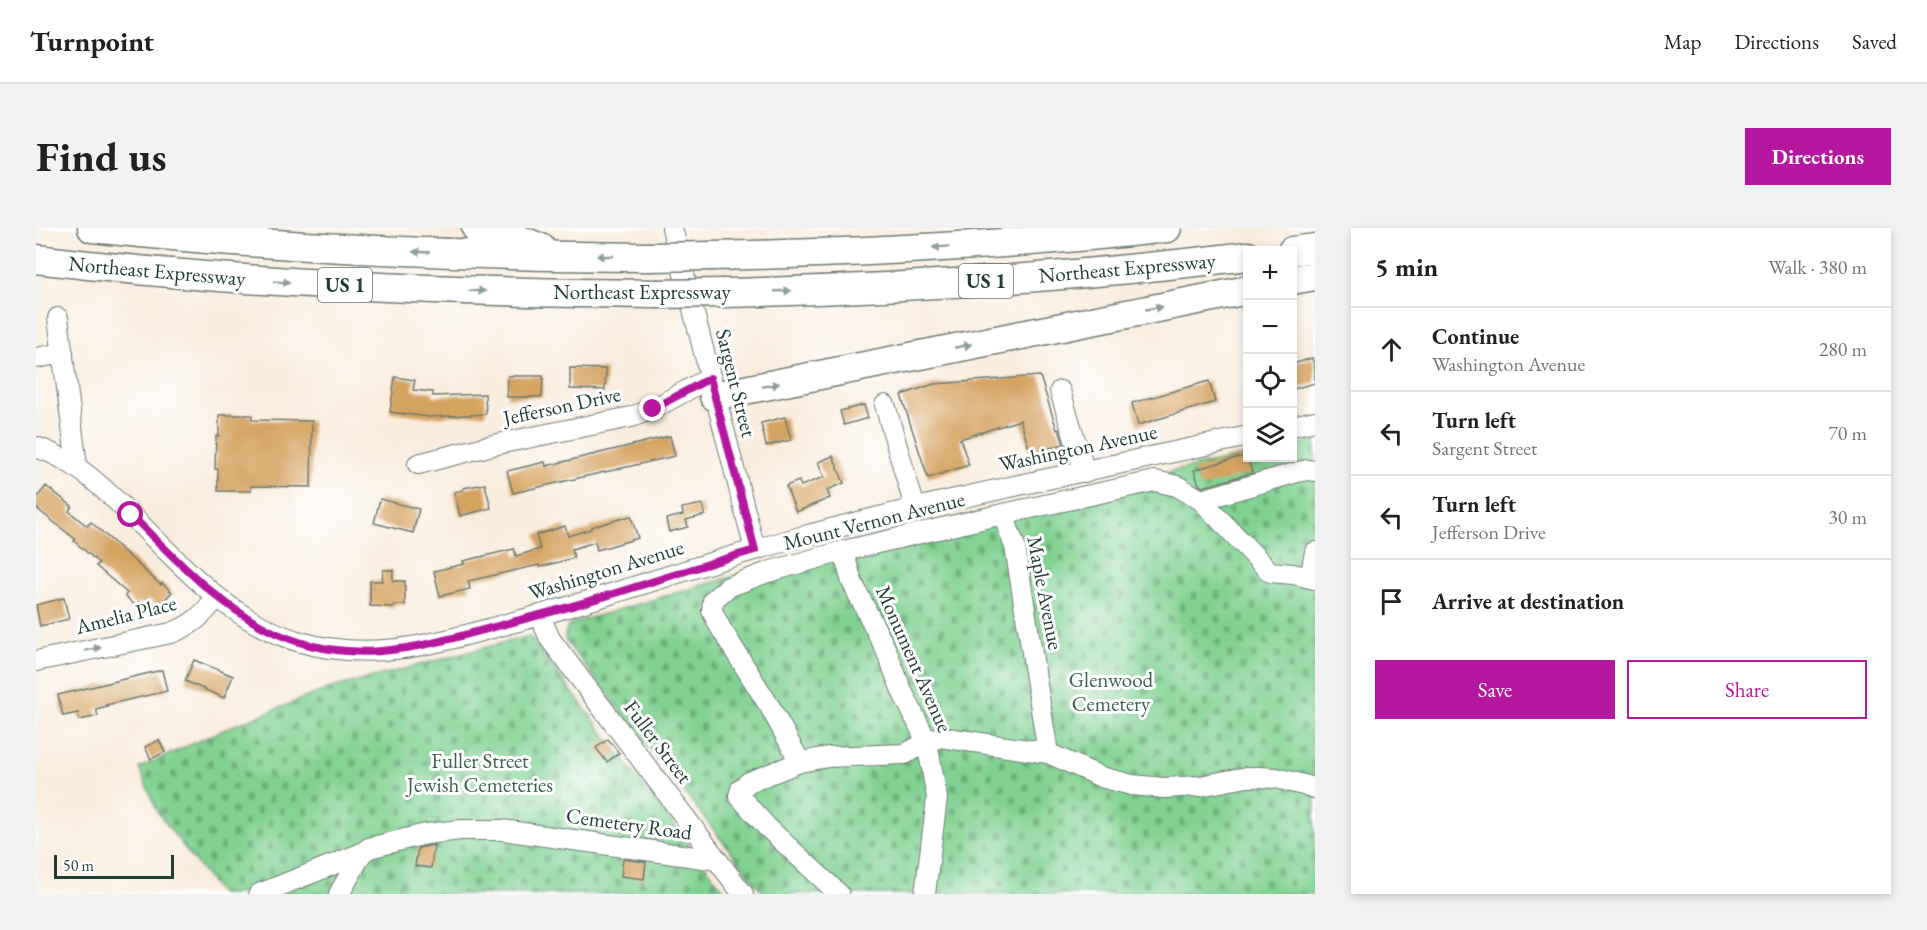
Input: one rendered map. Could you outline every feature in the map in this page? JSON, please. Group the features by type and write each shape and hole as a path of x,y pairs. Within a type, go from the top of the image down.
{"highway":[{"name":"Northeast Expressway","path":"92,228 348,249 563,256 711,256 957,246 1167,228"},
{"path":"476,228 508,235 563,256"},
{"path":"1297,250 1315,248"},
{"name":"Northeast Expressway","path":"36,259 175,274 352,286 470,291 656,294 853,289 971,282 1243,257"},
{"path":"1297,279 1315,276"},
{"path":"712,387 1243,291"}],"street":[{"name":"Sargent Street","path":"672,228 755,550"},
{"path":"58,318 77,466"},
{"path":"36,358 63,353"},
{"name":"Jefferson Drive","path":"418,464 493,445 631,417 712,387"},
{"path":"1060,391 1085,472"},
{"path":"885,405 915,508"},
{"path":"1297,425 1315,421"},
{"name":"Washington Avenue","path":"36,447 77,466 217,597 242,615 281,636 326,648 389,651 423,646 540,616 755,550 915,508 1243,437"},
{"path":"1201,500 1307,470 1315,471"},
{"name":"Mount Vernon Avenue","path":"800,762 770,706 712,611 713,600 728,587 768,572 1003,514 1155,482 1178,486 1201,500 1270,572 1293,574 1312,579"},
{"name":"Maple Avenue","path":"1003,514 1015,547 1048,753"},
{"name":"Monument Avenue","path":"843,552 852,582 886,650 902,691 927,742 937,798 924,894"},
{"path":"1312,579 1315,552"},
{"name":"Amelia Place","path":"36,661 171,633 189,627 217,597"},
{"name":"Fuller Street","path":"540,616 550,639 743,894"},
{"path":"839,894 767,827 739,796 741,789 749,782 800,762 828,757 904,754 927,742 948,738 1048,753 1101,777 1132,784 1164,788 1200,786 1247,777 1259,777 1276,778 1315,788"},
{"name":"Cemetery Road","path":"258,894 296,887 369,848 426,834 461,830 502,830 717,860"},
{"path":"339,894 362,853"}],"green space":[{"name":"Glenwood Cemetery","path":"1315,440 1315,894 764,894 565,640 566,630 573,623 827,549 890,533 1243,456 1243,462 1297,462 1297,444"},
{"name":"Fuller Street Jewish Cemeteries","path":"529,636 727,894 220,894 158,813 139,768 232,726 328,689"}],"building":[{"path":"1312,358 1315,383 1297,388 1297,363"},
{"path":"570,368 606,369 605,390 570,389"},
{"path":"508,376 543,376 542,397 507,397"},
{"path":"1040,376 1057,430 1059,429 1064,444 1031,454 1020,420 960,439 969,465 928,478 901,395 934,384"},
{"path":"395,377 415,380 413,390 433,392 433,396 485,394 486,414 429,417 390,412"},
{"path":"1209,381 1215,402 1138,425 1132,403"},
{"path":"864,405 868,418 844,425 840,411"},
{"path":"219,415 252,415 252,420 312,421 311,487 251,486 251,491 218,491 218,469 215,469"},
{"path":"785,417 791,440 766,446 761,423"},
{"path":"670,436 675,456 513,493 507,471 545,462 546,466"},
{"path":"833,456 844,483 827,490 830,498 796,512 786,486 799,481 801,486 824,477 818,462"},
{"path":"1243,456 1243,462 1249,462 1252,473 1203,487 1199,485 1194,470"},
{"path":"485,484 491,508 460,516 454,492"},
{"path":"46,486 72,506 69,511 87,526 91,522 161,585 162,583 172,592 158,607 149,599 143,605 139,602 136,606 125,596 127,593 96,566 99,563 74,541 75,539 36,508 36,499"},
{"path":"380,499 419,509 413,533 374,523"},
{"path":"702,504 705,515 686,520 688,527 669,532 666,519 683,515 682,508"},
{"path":"631,516 638,538 597,550 595,542 572,549 574,558 468,581 470,589 440,596 434,571 464,564 463,561 514,549 516,556 540,549 536,535 565,526 568,536"},
{"path":"383,570 393,570 393,581 405,581 405,605 370,606 370,581 382,581"},
{"path":"64,598 69,619 40,626 36,605"},
{"path":"194,660 233,676 224,698 185,681"},
{"path":"162,670 167,691 106,705 96,709 98,716 79,720 78,713 63,716 58,695"},
{"path":"608,739 619,753 607,762 596,748"},
{"path":"159,740 165,752 151,759 145,747"},
{"path":"434,845 431,868 415,866 418,848"},
{"path":"623,859 646,862 644,879 621,876"}],"route":[{"path":"131,515 217,597 242,615 281,636 310,645 342,650 389,651 423,646 540,616 755,550 710,378 653,409"}]}
